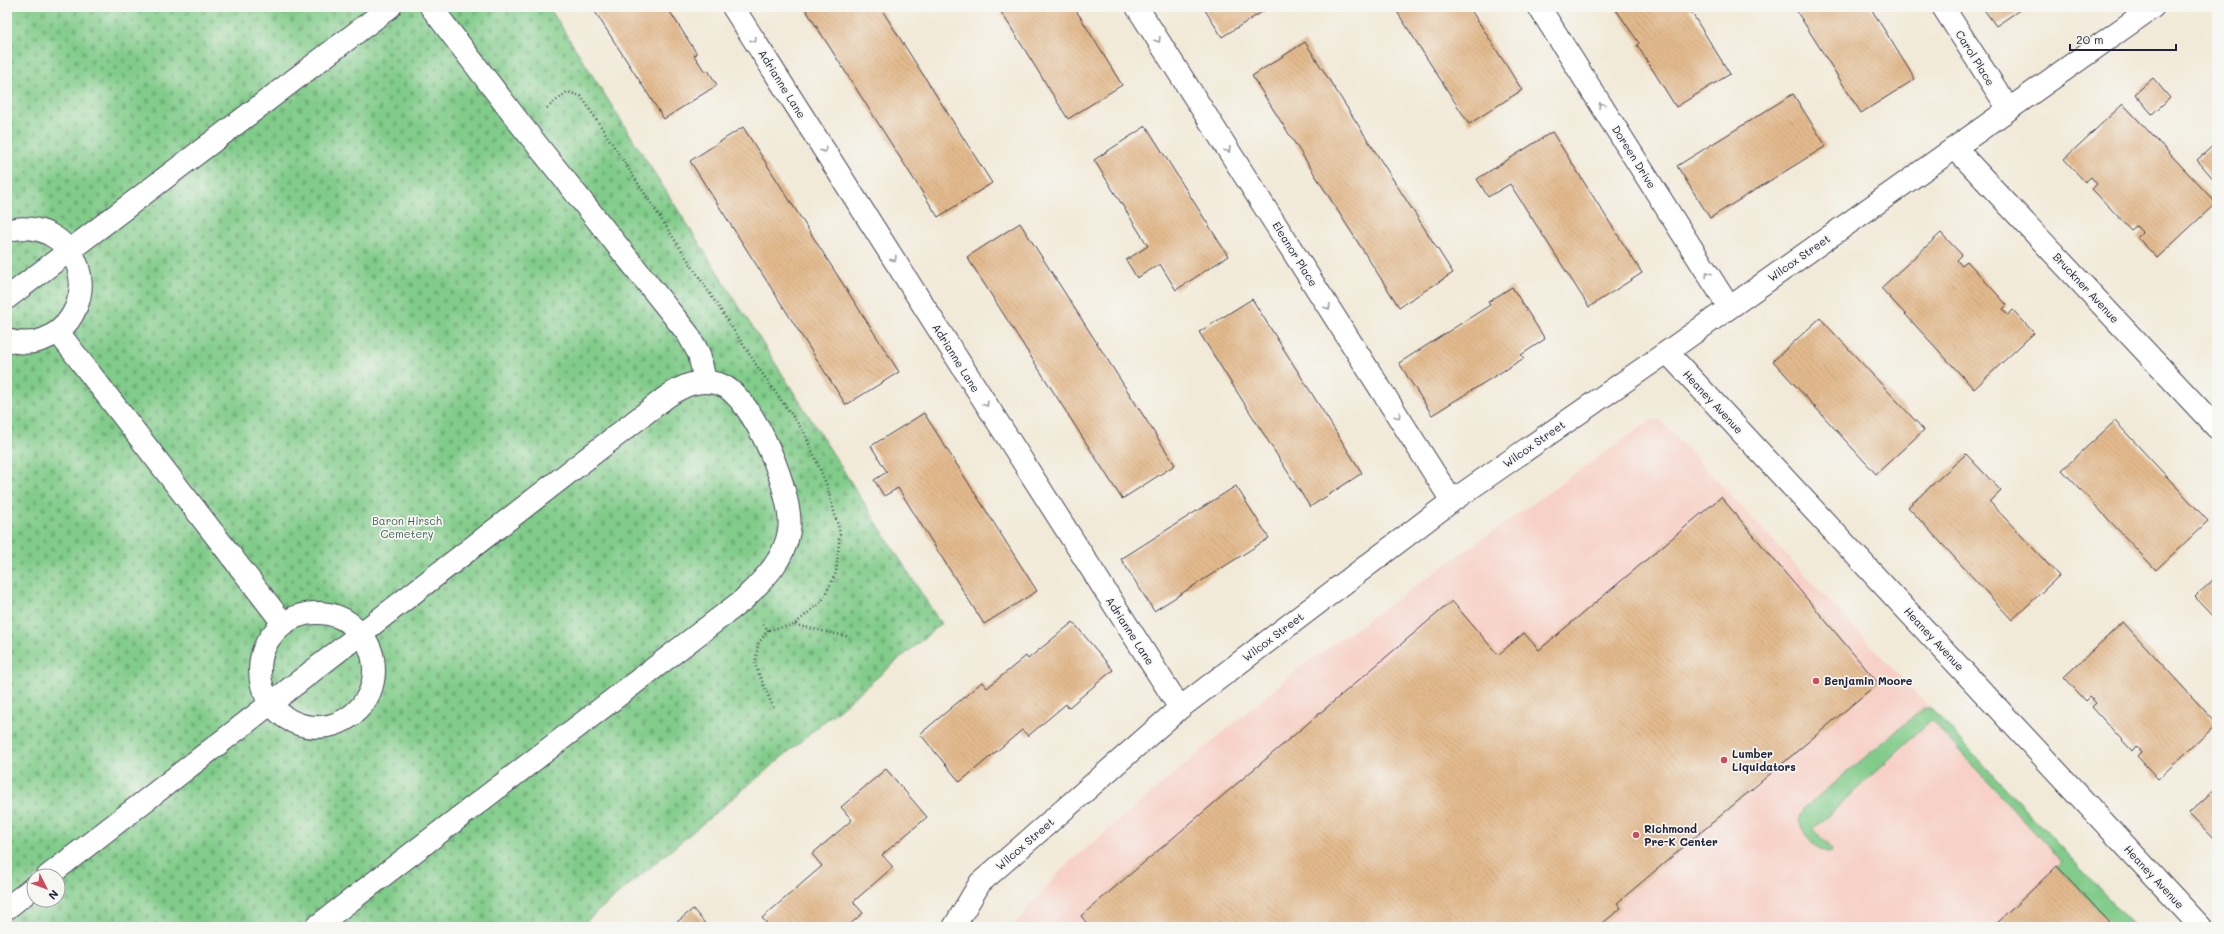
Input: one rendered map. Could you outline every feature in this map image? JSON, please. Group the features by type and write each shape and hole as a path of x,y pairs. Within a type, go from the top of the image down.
{"street":[{"path":"7,298 69,249 390,7"},
{"path":"431,7 527,132 688,334 700,358 705,381"},
{"name":"Adrianne Lane","path":"733,7 1180,708"},
{"name":"Eleanor Place","path":"1137,7 1452,501"},
{"name":"Doreen Drive","path":"1539,7 1729,307"},
{"name":"Carol Place","path":"1943,7 2008,108"},
{"name":"Wilcox Street","path":"954,927 980,883 1180,708 1452,501 1667,352 2152,7"},
{"name":"Bruckner Avenue","path":"1955,148 2217,428"},
{"path":"7,231 26,228 42,231 57,238 69,249 77,262 81,277 81,293 77,308 69,321 58,332 45,339 31,343 7,340"},
{"path":"58,332 283,623"},
{"name":"Heaney Avenue","path":"1667,352 2201,927"},
{"path":"58,868 665,398 678,389 693,383 705,381 720,384 731,390 741,400 765,438 779,472 788,508 790,530 782,553 768,576 742,600 316,927"},
{"path":"310,612 325,613 339,616 351,623 361,633 370,648 374,664 373,680 368,696 358,709 345,720 329,726 313,727 297,724 282,716 270,704 263,691 260,676 260,661 264,646 272,633 283,623 310,612"},
{"path":"7,908 26,893"}],"path":[{"path":"794,625 850,637"},
{"path":"768,630 758,644 755,665 774,709"}],"shaded area":[{"path":"1651,420 1660,420 2135,927 1012,927 1064,867 1297,670"}],"green space":[{"name":"Baron Hirsch Cemetery","path":"7,7 549,7 941,624 579,927 7,927"},
{"path":"1929,707 2135,927 2114,927 2057,866 2062,862 1931,720 1814,829 1832,849 1831,853 1821,849 1811,841 1799,821 1803,809 1924,708"}],"building":[{"path":"592,7 667,7 697,54 694,55 705,72 708,70 717,85 664,119"},
{"path":"804,7 880,7 992,183 938,217"},
{"path":"998,7 1074,7 1122,85 1068,119"},
{"path":"1203,7 1270,7 1222,37"},
{"path":"1394,7 1469,7 1522,90 1469,124"},
{"path":"1614,7 1688,7 1730,74 1676,107 1637,45 1639,43"},
{"path":"1794,7 1870,7 1915,79 1861,113"},
{"path":"1982,7 2024,7 1996,26"},
{"path":"1305,42 1453,273 1399,307 1252,76"},
{"path":"2153,78 2170,98 2152,114 2135,94"},
{"path":"1793,94 1826,146 1710,218 1677,166"},
{"path":"2123,104 2216,203 2157,258 2137,237 2142,232 2136,226 2131,230 2092,189 2097,184 2091,177 2085,182 2064,159"},
{"path":"1146,126 1228,256 1176,290 1160,264 1137,278 1126,260 1148,246 1094,160"},
{"path":"743,127 899,372 846,405 690,161"},
{"path":"1552,132 1642,273 1589,307 1510,184 1488,197 1477,179"},
{"path":"2217,142 2217,183 2197,160"},
{"path":"1020,223 1175,465 1122,499 967,257"},
{"path":"1941,233 1962,255 1957,260 1959,263 1962,265 1967,261 2007,305 2003,309 2008,315 2013,310 2034,333 1974,389 1881,288"},
{"path":"1512,287 1545,339 1521,355 1524,358 1432,415 1399,363 1490,305 1488,302"},
{"path":"1252,299 1362,473 1310,507 1199,332"},
{"path":"1820,318 1924,430 1876,474 1773,361"},
{"path":"924,413 1037,591 984,624 898,488 884,496 874,480 887,472 871,446"},
{"path":"2115,421 2208,521 2156,570 2062,470"},
{"path":"1966,454 2001,491 1990,502 2059,576 2012,620 1908,507"},
{"path":"1236,486 1269,538 1154,611 1121,559"},
{"path":"1721,497 1878,683 1617,903 1621,908 1598,927 1090,927 1081,916 1452,601 1498,655 1524,633 1539,650"},
{"path":"2217,576 2217,620 2195,597"},
{"path":"1073,622 1113,670 1068,708 1066,704 1028,736 1022,730 960,782 920,734 982,682 987,688 1026,656 1028,659"},
{"path":"2123,622 2217,724 2158,779 2137,756 2141,752 2136,746 2132,751 2092,707 2096,703 2090,697 2086,701 2064,677"},
{"path":"886,769 927,817 882,855 893,867 853,902 863,913 847,927 770,927 762,918 822,866 812,854 852,820 841,807"},
{"path":"2217,787 2217,842 2189,813"},
{"path":"2057,866 2114,927 1993,927 2011,910"},
{"path":"693,909 708,927 671,927"}],"place":[{"name":"Benjamin Moore","path":"1816,681"},
{"name":"Lumber Liquidators","path":"1724,760"},
{"name":"Richmond Pre-K Center","path":"1636,835"}]}
